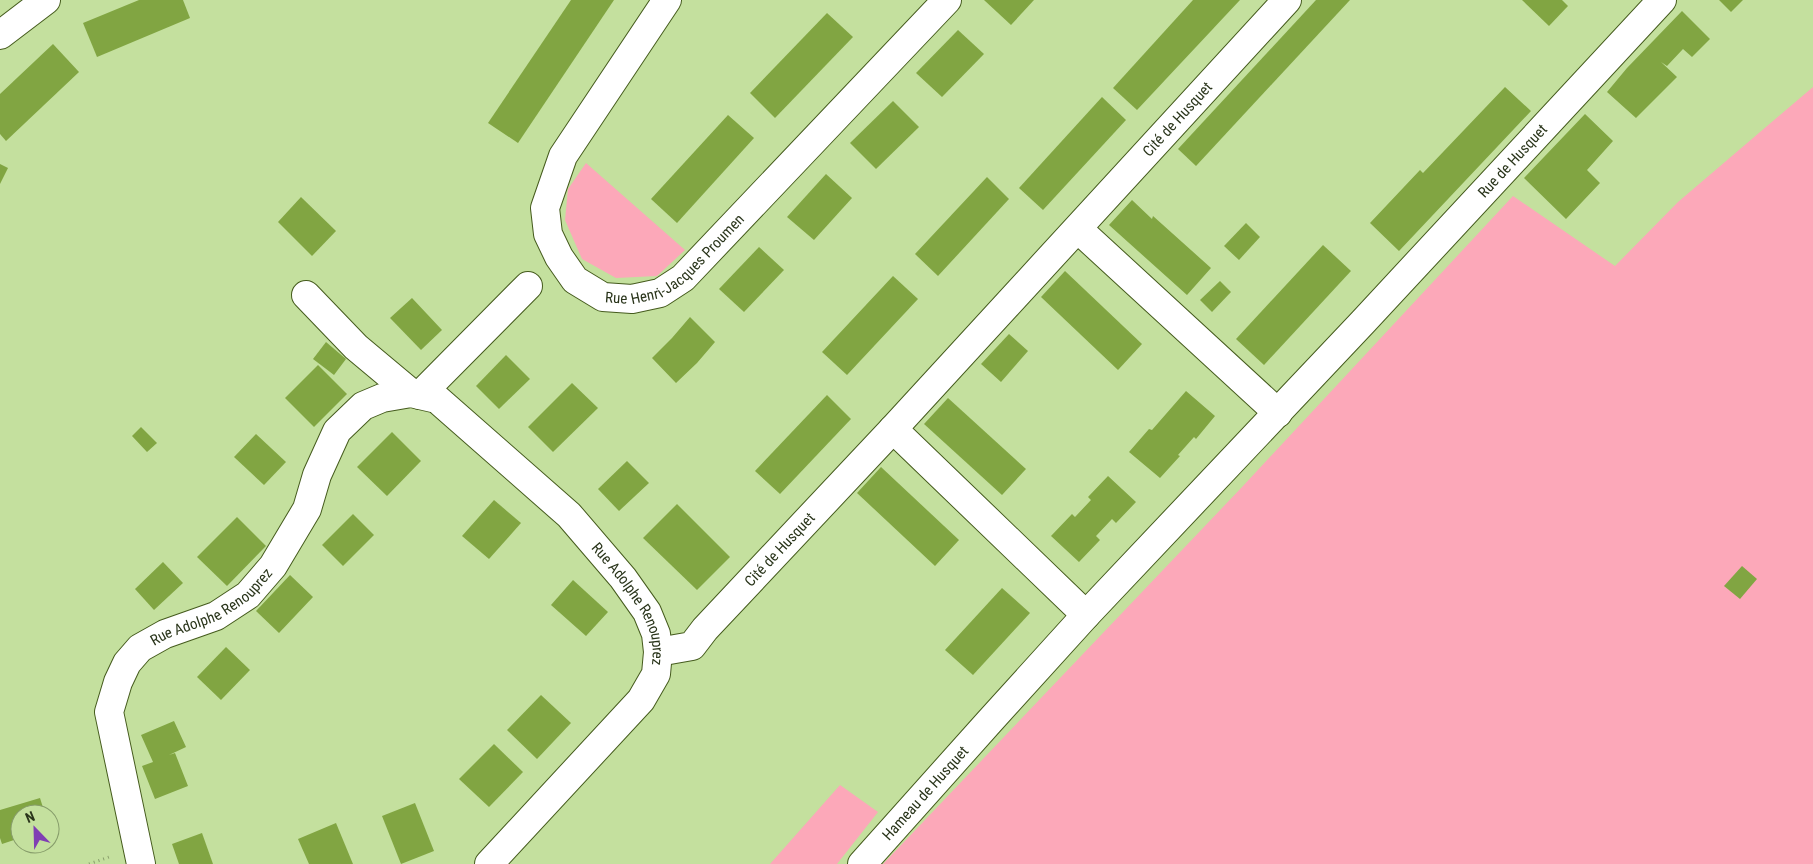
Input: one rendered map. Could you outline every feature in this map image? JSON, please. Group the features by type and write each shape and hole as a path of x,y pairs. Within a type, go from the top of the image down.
{"street":[{"path":"0,35 46,0"},
{"name":"Rue Henri-Jacques Proumen","path":"667,0 563,156 545,208 548,234 559,257 576,280 603,297 632,299 660,292 683,278 947,0"},
{"name":"Rue de Husquet","path":"1278,413 1662,0"},
{"name":"Cité de Husquet","path":"658,652 692,646 705,629 893,429 1283,5"},
{"path":"893,429 1086,615 1278,413 1078,229"},
{"path":"415,394 528,286"},
{"name":"Rue Adolphe Renouprez","path":"306,295 356,347 415,394"},
{"name":"Rue Adolphe Renouprez","path":"141,864 109,712 118,682 127,663 140,648 165,634 216,616 248,595 273,566 307,509 318,475 337,431 363,406 382,398 415,394 437,399 569,515 623,578 647,612 656,634 658,652 656,674 641,700 489,864"},
{"name":"Hameau de Husquet","path":"862,864 1086,615"}],"shaded area":[{"path":"1813,87 1813,864 883,864 1243,486 1513,196 1615,266 1678,202"},
{"path":"586,163 685,250 657,276 616,278 582,259 565,220 568,189"},
{"path":"840,785 878,812 837,864 770,864"}],"building":[{"path":"139,0 183,0 190,18 97,57 83,23"},
{"path":"571,0 614,0 518,143 488,123"},
{"path":"984,0 1034,0 1011,25"},
{"path":"1193,0 1240,0 1137,110 1113,88"},
{"path":"1316,0 1350,0 1196,166 1178,149"},
{"path":"1522,0 1562,0 1568,6 1549,26"},
{"path":"1719,0 1743,0 1731,12"},
{"path":"1682,11 1710,39 1692,57 1683,49 1667,66 1661,62 1677,77 1636,118 1607,92 1627,68"},
{"path":"827,13 853,37 775,118 750,93"},
{"path":"958,30 984,54 942,97 916,73"},
{"path":"53,44 79,72 6,141 0,134 0,94"},
{"path":"1505,87 1531,111 1399,251 1370,223 1420,170 1423,173"},
{"path":"1102,97 1126,120 1043,210 1019,188"},
{"path":"893,101 919,127 876,169 850,143"},
{"path":"1585,114 1613,141 1587,170 1600,183 1566,219 1524,178"},
{"path":"728,115 754,138 677,223 651,199"},
{"path":"0,164 8,168 0,184"},
{"path":"826,174 852,198 814,240 787,217"},
{"path":"987,177 1009,199 938,276 915,254"},
{"path":"301,197 336,231 312,256 278,222"},
{"path":"1132,200 1152,219 1153,216 1211,268 1187,295 1109,225"},
{"path":"1246,223 1260,237 1239,260 1224,246"},
{"path":"1323,245 1351,271 1264,365 1236,339"},
{"path":"759,247 784,270 744,312 719,289"},
{"path":"1065,271 1142,344 1118,370 1041,297"},
{"path":"893,276 918,299 847,375 822,352"},
{"path":"1220,281 1231,292 1212,312 1200,300"},
{"path":"412,298 442,330 421,350 390,318"},
{"path":"690,317 715,342 676,383 652,358"},
{"path":"1009,334 1028,351 1001,382 981,364"},
{"path":"326,342 346,359 334,375 313,359"},
{"path":"506,355 530,379 499,409 476,386"},
{"path":"318,365 347,394 314,427 285,398"},
{"path":"572,383 598,408 553,452 528,427"},
{"path":"1186,391 1215,416 1196,439 1194,437 1178,455 1180,456 1160,478 1129,452 1149,429 1152,430"},
{"path":"827,395 851,419 780,494 755,471"},
{"path":"948,398 1026,469 1002,495 924,424"},
{"path":"141,427 157,443 147,452 132,436"},
{"path":"392,432 421,461 387,496 357,467"},
{"path":"256,434 286,462 264,485 234,457"},
{"path":"627,461 649,483 619,511 598,489"},
{"path":"881,467 959,540 935,566 857,493"},
{"path":"1108,476 1136,502 1116,523 1112,519 1096,536 1100,540 1079,562 1051,536 1072,514 1075,517 1091,500 1088,497"},
{"path":"494,500 521,523 489,559 462,536"},
{"path":"677,504 730,557 697,590 643,538"},
{"path":"353,514 374,535 343,566 322,545"},
{"path":"237,517 266,546 227,586 197,557"},
{"path":"163,562 183,583 154,610 135,589"},
{"path":"1742,566 1757,579 1740,599 1724,586"},
{"path":"290,575 313,597 279,633 256,611"},
{"path":"573,580 608,612 586,636 551,605"},
{"path":"1002,588 1030,613 973,675 945,650"},
{"path":"226,647 250,670 221,700 197,677"},
{"path":"541,695 571,723 537,759 507,730"},
{"path":"174,721 186,747 169,755 175,753 188,786 155,799 142,766 153,762 141,735"},
{"path":"494,744 523,772 489,807 459,779"},
{"path":"40,798 42,804 20,804"},
{"path":"415,803 434,851 401,864 382,816"},
{"path":"10,807 10,841 2,844 0,838 0,810"},
{"path":"336,823 353,864 309,864 298,839"},
{"path":"202,833 213,864 179,864 172,844"}]}
